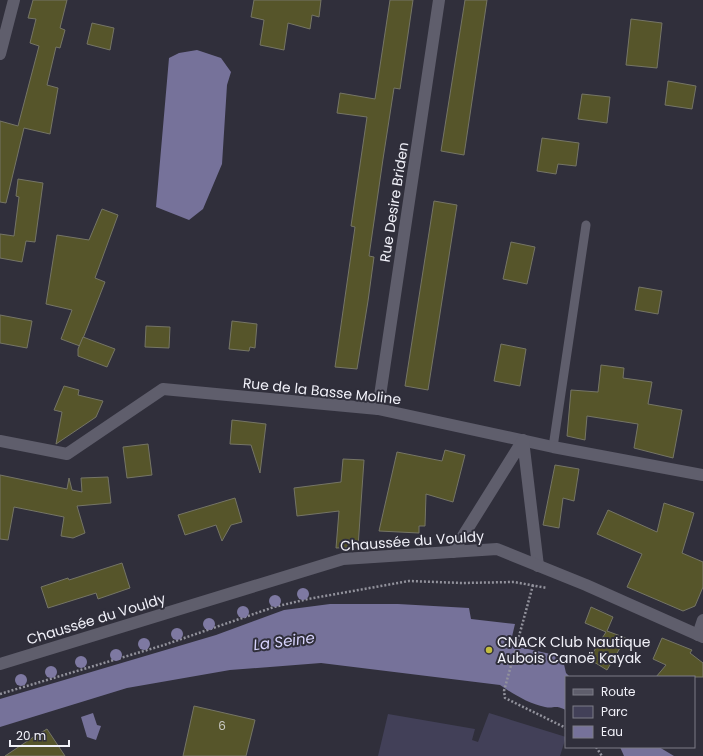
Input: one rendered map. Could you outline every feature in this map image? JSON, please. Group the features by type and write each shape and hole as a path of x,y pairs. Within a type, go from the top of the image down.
{"street":[{"path":"0,54 14,0"},
{"name":"Rue Desire Briden","path":"378,409 439,0"},
{"name":"Rue de la Basse Moline","path":"0,441 66,454 163,389 378,409 553,447 703,475"},
{"path":"453,552 523,440"},
{"path":"523,440 538,566"},
{"name":"Chaussée du Vouldy","path":"0,664 344,559 497,549 700,636"},
{"path":"700,636 703,620"}],"lane":[{"path":"553,447 586,225"}],"path":[{"path":"0,694 164,645 274,607 308,599 409,581 462,583 514,582 554,589"},
{"path":"533,585 504,691 504,698 565,728"}],"green space":[{"path":"489,713 565,737 560,756 378,756 388,714 475,729 472,740 478,742"}],"water":[{"path":"197,50 221,58 231,72 227,85 222,164 203,209 189,220 156,207 169,58 179,53"},
{"name":"La Seine","path":"330,604 398,604 469,608 471,619 515,624 510,645 555,655 563,660 566,673 569,676 565,676 565,710 559,707 545,707 533,704 500,685 321,663 230,670 127,688 0,727 0,699 216,635 284,610"},
{"path":"93,713 97,725 101,726 96,740 87,737 81,717"},
{"path":"620,748 661,748 674,756 624,756"}],"building":[{"path":"33,0 67,0 60,28 65,30 60,48 56,47 47,85 58,88 50,134 24,128 6,203 0,202 0,121 18,126 39,46 30,43 36,19 28,18"},
{"path":"254,0 321,0 319,17 312,15 310,29 288,23 284,50 260,45 264,20 251,17"},
{"path":"390,0 413,0 400,89 394,88 383,159 369,256 374,257 357,369 335,367 355,227 351,226 367,117 337,113 340,93 375,99"},
{"path":"465,0 487,0 464,155 441,151"},
{"path":"631,19 662,23 657,68 626,65"},
{"path":"92,23 114,28 110,50 87,44"},
{"path":"668,81 696,86 692,109 665,105"},
{"path":"582,94 610,97 607,123 578,119"},
{"path":"542,138 579,143 576,166 558,164 556,174 537,171"},
{"path":"18,179 43,183 35,242 26,241 22,262 0,258 0,234 14,236 19,197 16,196"},
{"path":"434,201 457,205 428,390 405,386"},
{"path":"102,209 118,215 95,278 105,282 80,346 61,339 72,310 46,304 57,235 89,240"},
{"path":"511,242 535,247 527,284 503,279"},
{"path":"639,287 662,291 658,314 635,310"},
{"path":"0,315 32,321 27,348 0,343"},
{"path":"232,321 257,324 255,348 250,347 249,351 229,349"},
{"path":"146,326 170,327 169,348 145,347"},
{"path":"83,337 115,349 107,367 78,356 78,349"},
{"path":"501,344 526,349 520,386 494,381"},
{"path":"601,365 624,368 623,378 652,382 648,404 682,410 673,458 634,448 638,424 587,416 585,440 567,436 571,390 598,392"},
{"path":"64,386 79,390 78,395 103,401 96,417 56,444 62,412 54,410"},
{"path":"232,420 266,424 260,473 251,445 230,444"},
{"path":"148,444 152,475 127,478 123,447"},
{"path":"445,450 465,455 453,502 426,494 425,526 419,526 419,533 379,531 397,452 442,461"},
{"path":"343,459 364,460 358,547 336,548 339,511 297,516 294,488 341,482"},
{"path":"555,465 579,469 574,501 563,498 559,528 543,525"},
{"path":"0,475 67,489 69,478 72,490 82,492 81,478 108,477 111,503 77,506 85,533 73,538 61,536 64,517 14,507 8,540 0,539"},
{"path":"235,498 242,522 231,525 222,541 216,525 185,535 178,515"},
{"path":"664,503 694,513 682,553 703,562 703,587 695,606 683,611 627,587 642,554 597,534 608,510 657,532"},
{"path":"122,563 130,588 98,599 96,593 48,608 41,587 68,578 69,580"},
{"path":"591,607 613,617 607,631 626,638 607,670 589,659 606,632 585,623"},
{"path":"662,638 692,650 690,653 703,663 703,677 657,676 666,665 653,659"},
{"path":"194,706 255,720 246,756 183,756"},
{"path":"47,729 65,756 5,756 35,736"}],"place":[{"name":"CNACK Club Nautique Aubois Canoë Kayak","path":"489,650"}]}
